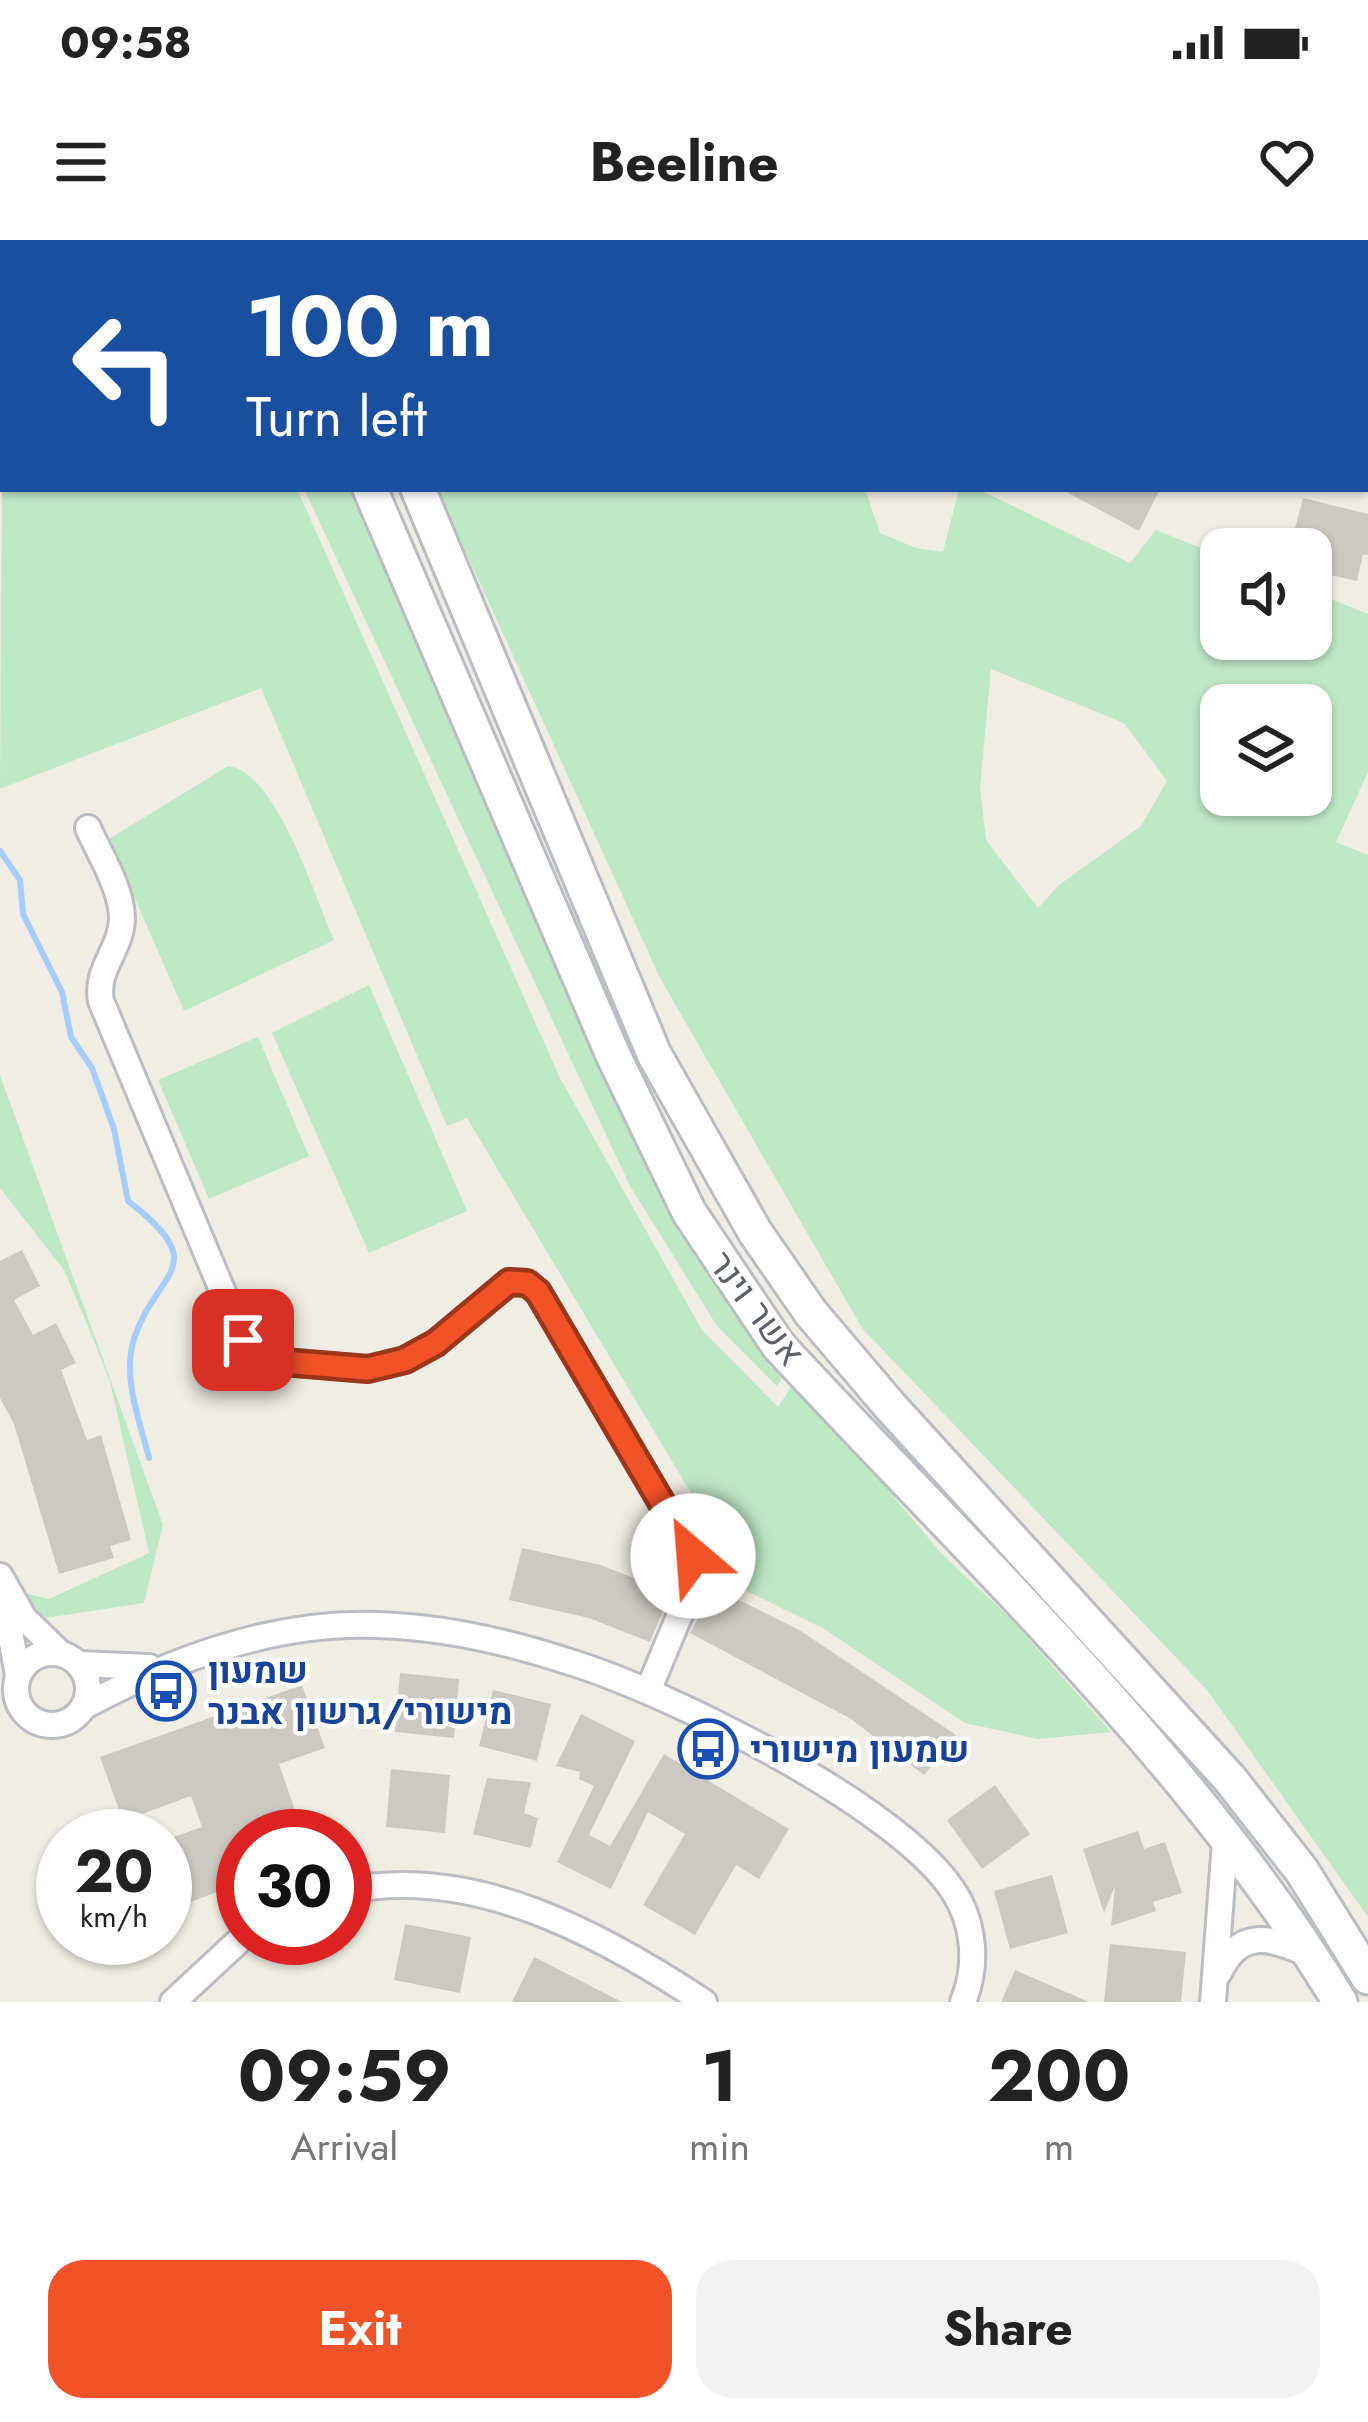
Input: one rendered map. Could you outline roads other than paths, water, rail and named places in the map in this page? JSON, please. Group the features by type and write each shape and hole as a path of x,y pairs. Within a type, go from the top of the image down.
{"main road":[{"name":"אשר וינר","path":"371,492 613,1055 725,1272 778,1345 1046,1632 1225,1842 1310,1954 1340,2002"},
{"name":"אשר וינר","path":"419,492 654,1054 755,1232 812,1313 890,1406 1230,1779 1301,1871 1368,1977"}],"street":[{"path":"88,828 116,890 122,920 102,971 101,1001 243,1340 271,1361 368,1369 405,1360 436,1343 509,1282 527,1283 538,1292 693,1556 696,1576 648,1691"},
{"path":"0,1578 18,1675 18,1702 38,1723 66,1722 83,1707 164,1665 296,1630 381,1624 527,1649 648,1691 798,1769 923,1856 954,1891 970,1928 974,1964 963,2002"},
{"path":"0,1578 23,1618 69,1659 88,1686 83,1707"},
{"path":"18,1675 37,1655 164,1665"},
{"path":"1214,1992 1225,1842"},
{"path":"372,1889 419,1885 517,1905 606,1943 704,2002"},
{"path":"1214,1992 1229,1956 1253,1938 1280,1941 1310,1954"},
{"path":"172,2002 216,1958"},
{"path":"195,2002 210,1963"}],"waterway":[{"path":"0,851 20,880 23,914 62,992 71,1037 92,1068 114,1129 128,1201 154,1223 174,1256 131,1354 134,1399 149,1458"}],"place":[{"name":"שמעון מישורי/גרשון אבנר","path":"166,1691"},
{"name":"שמעון מישורי","path":"708,1749"}]}
